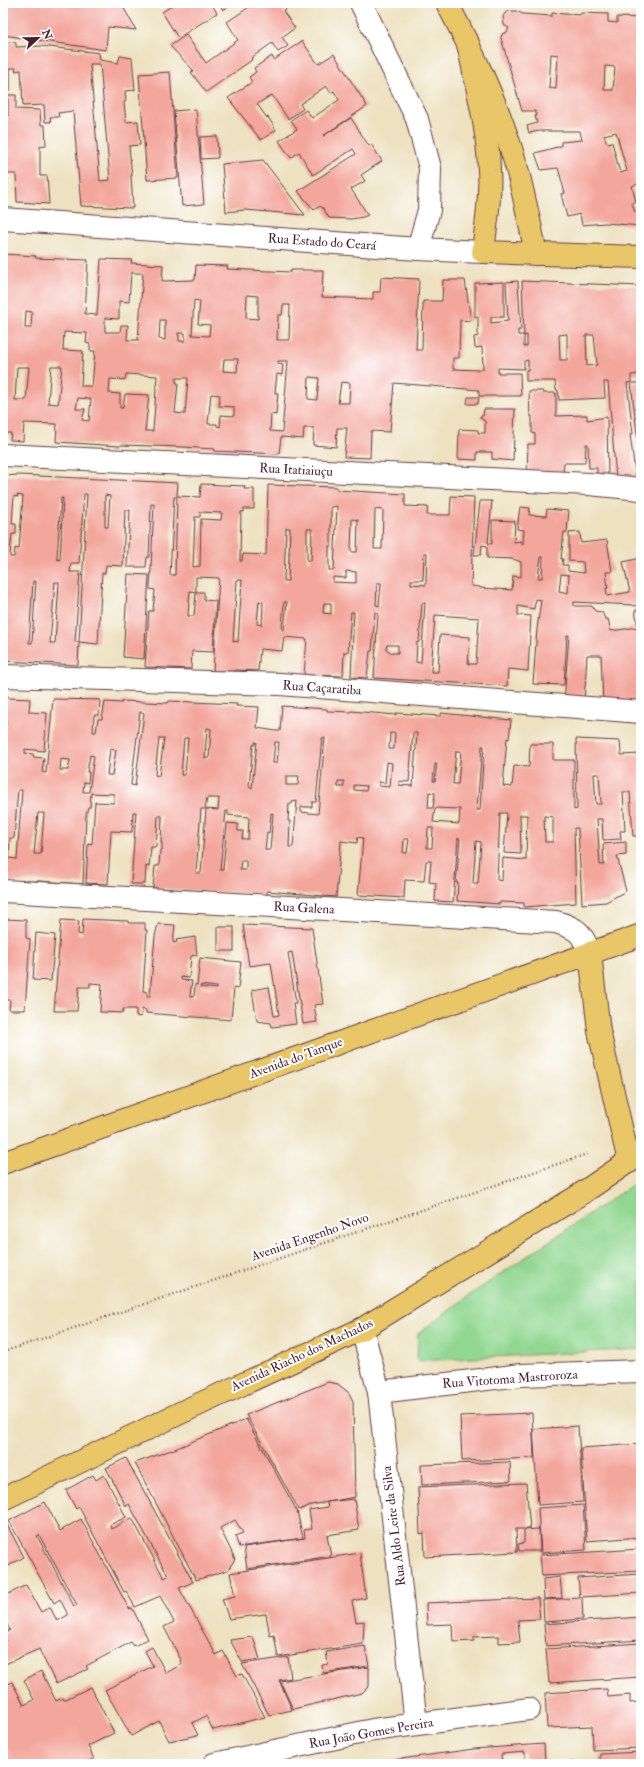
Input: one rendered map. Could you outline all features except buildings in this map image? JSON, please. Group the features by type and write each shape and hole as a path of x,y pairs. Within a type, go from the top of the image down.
{"main road":[{"path":"447,3 468,43 494,102 516,164 536,254"},
{"path":"468,43 484,124 490,170 488,210 483,252"},
{"name":"Rua Estado do Ceará","path":"483,252 641,257"},
{"name":"Avenida do Tanque","path":"3,1163 641,935"},
{"path":"590,953 599,1031 631,1153"},
{"name":"Avenida Riacho dos Machados","path":"3,1499 178,1414 362,1330 473,1262 631,1153"}],"street":[{"path":"361,3 416,119 430,168 429,210 418,249"},
{"name":"Rua Estado do Ceará","path":"3,219 418,249 483,252"},
{"name":"Rua Itatiaiuçu","path":"3,455 589,484 641,489"},
{"name":"Rua Caçaratiba","path":"3,676 280,684 641,712"},
{"name":"Rua Galena","path":"3,892 556,922 574,928 585,941 590,953"},
{"name":"Rua Aldo Leite da Silva","path":"362,1330 379,1392 416,1724"},
{"name":"Rua Vitotoma Mastroroza","path":"379,1392 521,1375 641,1371"},
{"name":"Rua João Gomes Pereira","path":"214,1764 373,1730 529,1709"}],"path":[{"name":"Avenida Engenho Novo","path":"3,1352 575,1158 631,1153"}],"green space":[{"path":"641,1179 641,1349 417,1361 418,1334 467,1297"}]}
